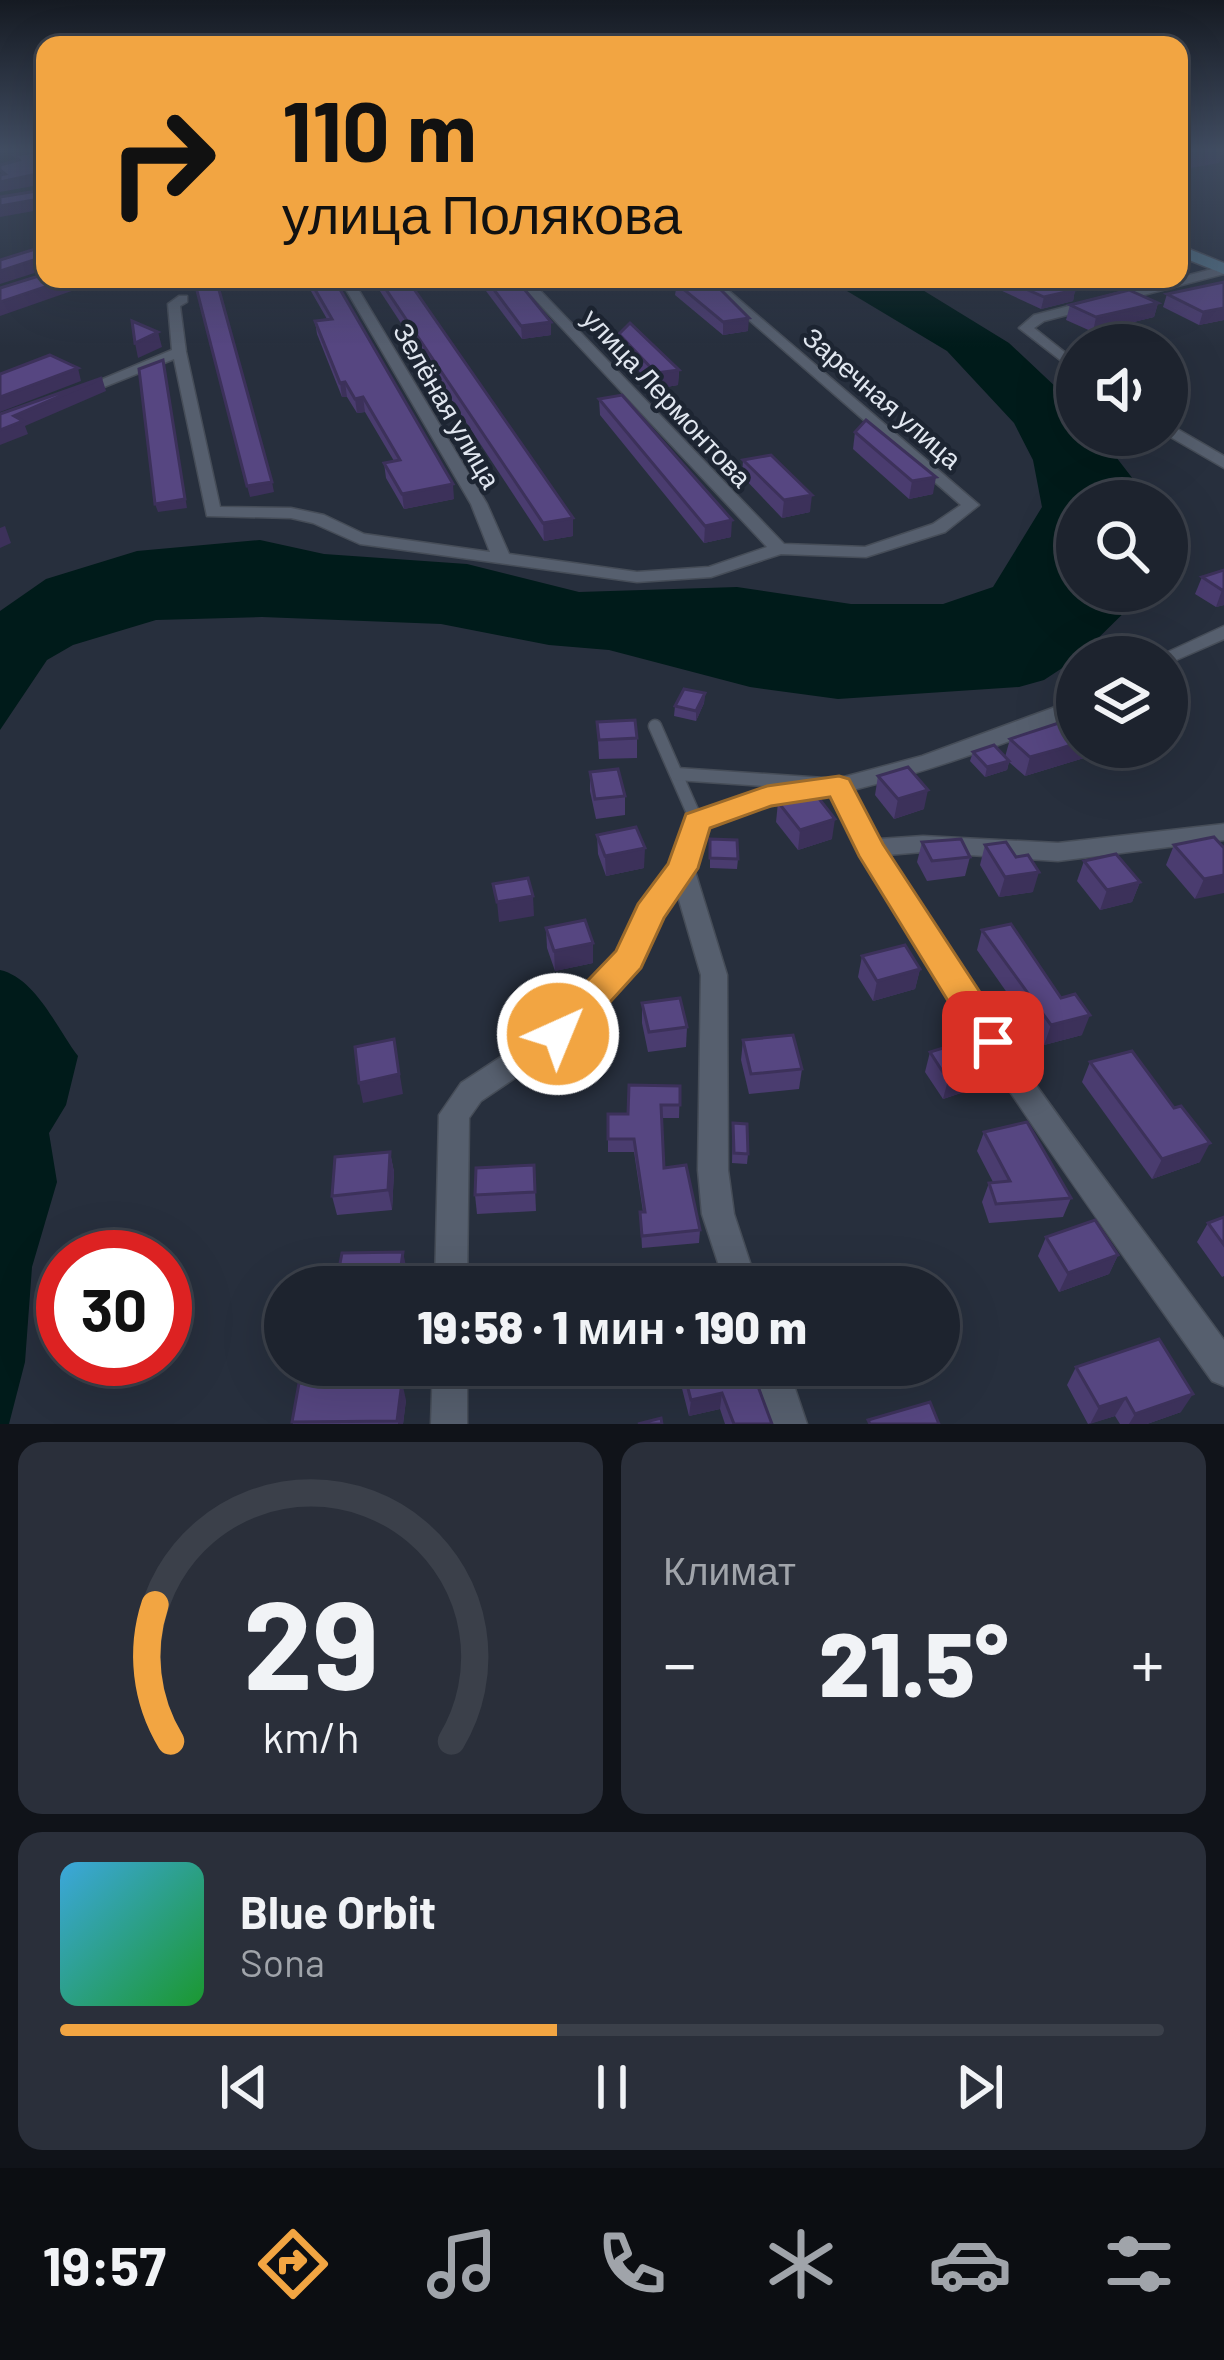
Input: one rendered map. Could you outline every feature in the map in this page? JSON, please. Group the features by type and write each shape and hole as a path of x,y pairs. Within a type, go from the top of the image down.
{"street":[{"path":"1188,254 1224,269"},
{"path":"1188,279 1224,269"},
{"name":"Зелёная улица","path":"351,288 479,504 502,558"},
{"name":"улица Лермонтова","path":"531,288 779,549"},
{"name":"Заречная улица","path":"718,288 971,505 939,528 866,552 779,549"},
{"path":"1056,352 1026,328 1039,318 1152,288"},
{"path":"1070,292 1099,302"},
{"path":"183,299 174,304 179,352 213,512 237,516 291,513 318,519 360,539 637,577 711,572 779,549"},
{"path":"60,399 179,352"},
{"path":"1188,441 1224,463"},
{"path":"1188,648 1224,632"},
{"path":"452,1266 454,1115 471,1092 558,1034 629,959 650,913 682,868 697,822 767,796 839,786 1056,715"},
{"path":"839,786 870,848 968,1006 1224,1369"},
{"path":"870,848 923,844 1058,852 1224,832"},
{"path":"682,868 714,975 713,1170 718,1214 735,1266"},
{"path":"449,1424 450,1386"},
{"path":"777,1386 789,1424"}],"lane":[{"path":"655,726 697,822"},
{"path":"676,774 839,786"}],"shaded area":[{"path":"842,288 919,288 1009,343 1056,387 1056,456 1115,456 1134,480 1056,480 1056,612 1125,612 1100,636 1056,636 1056,672 1044,680 1019,687 838,699 750,687 609,650 549,645 441,624 262,617 156,620 73,645 47,660 0,730 0,611 46,579 137,551 260,540 324,554 467,564 579,592 737,587 851,604 943,604 993,587 1042,507 1033,460 1014,423 947,351"},
{"path":"0,970 35,994 78,1056 66,1105 49,1133 57,1182 43,1230 36,1230 25,1362 9,1424 0,1424"}],"building":[{"path":"36,249 36,259 0,271 0,260"},
{"path":"36,277 36,288 42,288 0,302 0,288"},
{"path":"1224,282 1224,308 1203,312 1167,294"},
{"path":"196,288 218,288 272,482 247,486"},
{"path":"314,288 339,288 453,484 402,494 384,463 400,460 363,397 355,399 345,382 340,383 315,321 332,319"},
{"path":"385,288 413,288 573,518 543,523"},
{"path":"493,288 523,288 551,322 521,326"},
{"path":"682,288 719,288 749,318 723,322"},
{"path":"1024,288 1075,290 1044,297"},
{"path":"1129,290 1158,303 1096,317 1070,305"},
{"path":"132,321 158,332 135,343"},
{"path":"630,323 679,370 656,373 619,334"},
{"path":"50,355 78,368 0,397 0,374"},
{"path":"163,360 185,499 155,504 139,369"},
{"path":"102,378 14,416 23,421 0,430 0,414"},
{"path":"622,395 732,520 705,526 599,399"},
{"path":"866,420 936,477 912,481 855,432"},
{"path":"771,455 812,495 784,500 743,460"},
{"path":"1224,570 1222,590 1202,577"},
{"path":"684,689 705,693 696,711 675,706"},
{"path":"635,720 637,738 599,740 597,722"},
{"path":"1056,724 1056,750 1030,757 1010,739"},
{"path":"994,745 1009,761 987,767 973,752"},
{"path":"908,767 928,790 898,799 878,776"},
{"path":"618,769 625,796 595,799 590,772"},
{"path":"813,791 835,819 800,830 778,802"},
{"path":"636,827 645,848 605,856 597,835"},
{"path":"1214,837 1224,848 1224,875 1204,879 1174,845"},
{"path":"710,839 737,840 738,859 710,858"},
{"path":"961,839 970,857 932,861 922,842"},
{"path":"1006,842 1016,857 1028,855 1039,872 1005,877 985,845"},
{"path":"1116,854 1140,882 1107,890 1084,861"},
{"path":"528,878 533,896 497,902 493,884"},
{"path":"585,920 593,943 554,951 546,928"},
{"path":"1011,924 1061,998 1075,994 1090,1015 1051,1025 982,930"},
{"path":"905,945 920,969 877,981 862,956"},
{"path":"680,998 687,1027 649,1032 642,1003"},
{"path":"793,1035 802,1069 751,1074 743,1040"},
{"path":"394,1039 399,1074 359,1083 355,1047"},
{"path":"972,1039 991,1065 948,1080 930,1052"},
{"path":"1132,1051 1174,1108 1181,1106 1210,1143 1162,1159 1090,1062"},
{"path":"629,1085 680,1086 680,1105 661,1105 664,1168 686,1165 700,1230 642,1236 640,1212 645,1212 634,1139 608,1139 608,1114 628,1114"},
{"path":"1027,1122 1071,1198 996,1204 989,1183 1010,1181 984,1132"},
{"path":"733,1123 747,1124 748,1154 734,1153"},
{"path":"390,1152 388,1190 332,1196 335,1157"},
{"path":"534,1165 535,1192 475,1195 476,1168"},
{"path":"1224,1217 1224,1245 1208,1223"},
{"path":"1095,1220 1118,1255 1068,1273 1046,1237"},
{"path":"403,1252 401,1266 340,1266 342,1253"},
{"path":"1159,1339 1193,1394 1135,1414 1126,1398 1099,1407 1076,1367"},
{"path":"298,1386 401,1386 397,1421 292,1422"},
{"path":"687,1386 758,1386 772,1424 734,1424 722,1393 691,1400"},
{"path":"930,1402 939,1424 870,1424 868,1420"}],"route":[{"path":"558,1034 629,959 650,913 682,868 697,822 715,811 767,796 839,786 870,848 993,1042"}]}
